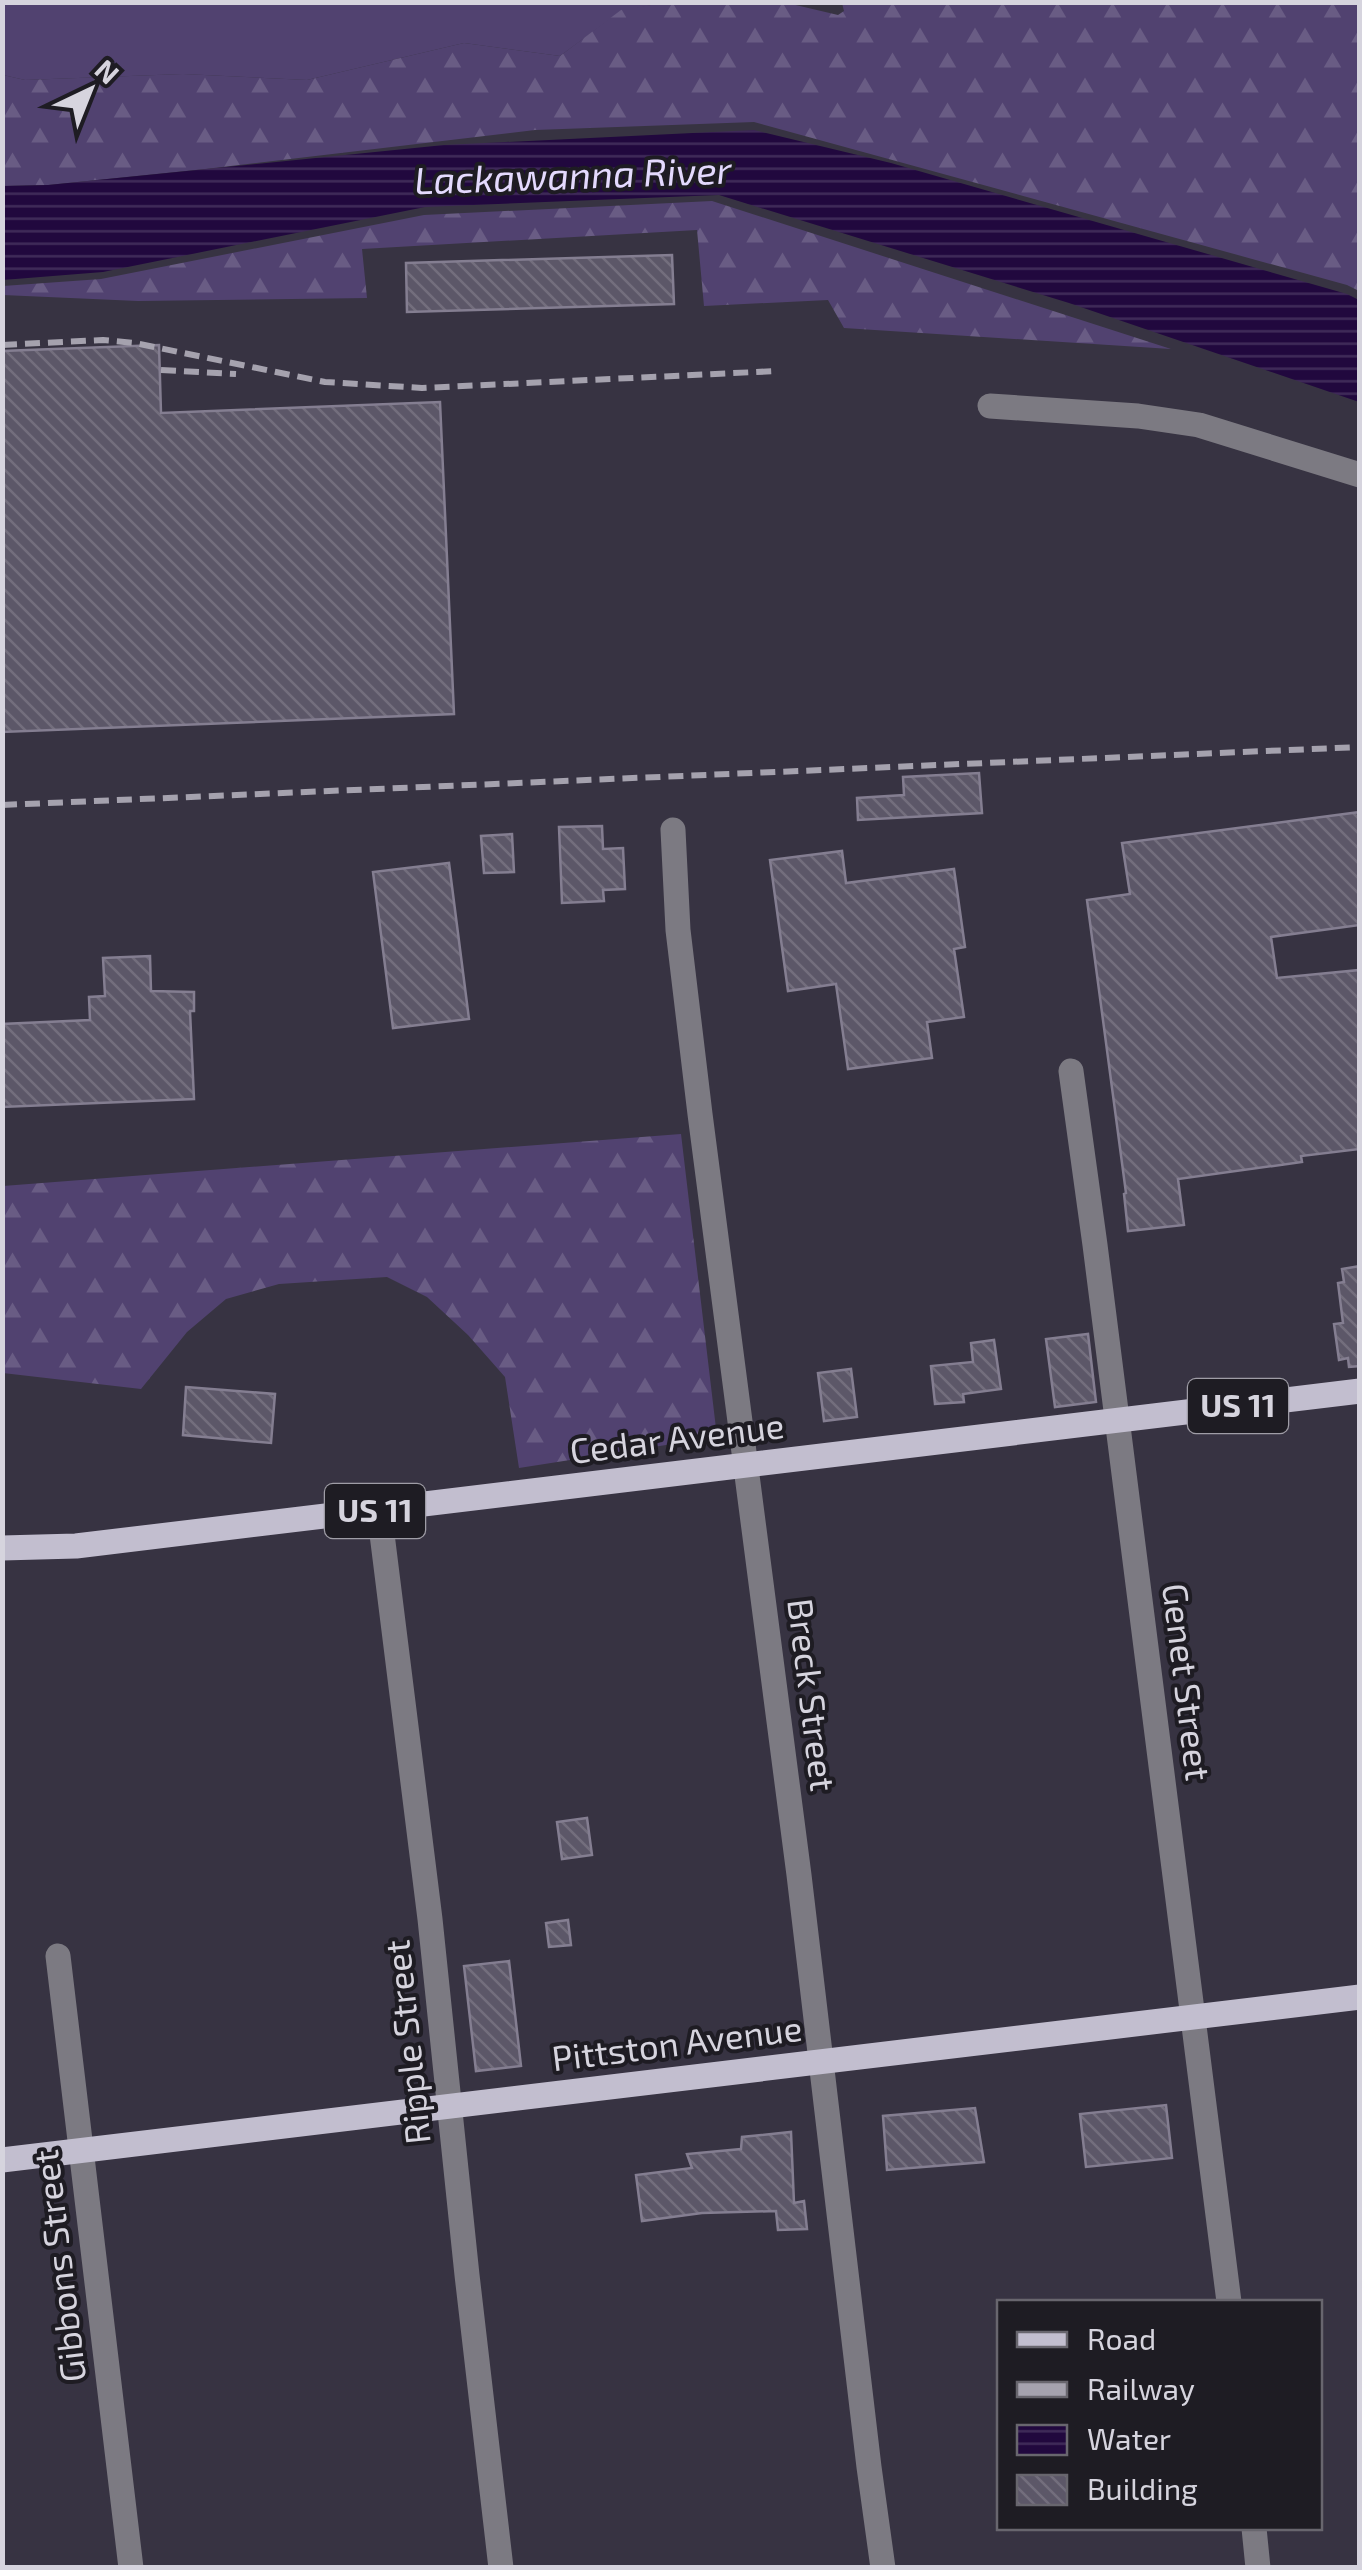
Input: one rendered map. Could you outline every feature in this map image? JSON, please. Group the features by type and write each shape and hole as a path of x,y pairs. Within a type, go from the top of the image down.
{"main road":[{"name":"Cedar Avenue","path":"2,1548 76,1546 1360,1391"},
{"name":"Pittston Avenue","path":"2,2160 1360,1997"}],"street":[{"path":"990,406 1182,422 1360,474"},
{"name":"Breck Street","path":"673,830 678,930 700,1114 884,2568"},
{"name":"Genet Street","path":"1071,1071 1229,2300"},
{"name":"Ripple Street","path":"379,1510 430,1918 501,2568"},
{"name":"Gibbons Street","path":"58,1956 131,2568"},
{"path":"1254,2530 1258,2568"}],"green space":[{"path":"2,3 663,3 621,11 560,56 464,43 307,80 183,74 25,80 3,75"},
{"path":"663,3 787,3 838,15 844,11 842,3 1359,3 1359,291 754,122 535,130 205,169 3,186 3,75 25,80 183,74 307,80 464,43 560,56 621,10"},
{"path":"712,201 1171,349 844,328 828,300 704,306 697,230 362,249 367,298 138,301 3,295 3,286 101,279 424,215"},
{"path":"681,1134 717,1437 519,1468 505,1377 427,1297 387,1277 279,1284 226,1299 187,1332 141,1389 3,1373 3,1186"}],"water":[{"name":"Lackawanna River","path":"754,130 891,163 1347,294 1359,300 1359,402 1069,303 719,195 425,207 103,272 3,280 3,186 48,185 444,145"}],"building":[{"path":"672,255 674,304 407,312 406,263"},
{"path":"159,345 161,413 440,402 454,714 2,732 2,351"},
{"path":"979,773 982,813 858,820 857,798 904,795 903,777"},
{"path":"1360,812 1360,925 1271,937 1277,978 1360,970 1360,1149 1301,1156 1302,1162 1178,1179 1184,1225 1128,1231 1087,900 1130,894 1122,843"},
{"path":"602,826 603,849 623,848 625,889 603,890 604,901 562,903 559,827"},
{"path":"512,834 514,872 484,873 481,836"},
{"path":"842,851 846,883 954,869 965,947 954,949 964,1017 927,1022 932,1058 848,1069 836,984 788,991 770,860"},
{"path":"449,863 469,1019 393,1028 373,872"},
{"path":"150,956 151,991 194,992 194,1011 190,1011 194,1099 2,1107 2,1024 90,1020 89,997 105,996 103,958"},
{"path":"1360,1266 1360,1366 1349,1367 1348,1358 1339,1360 1334,1324 1343,1323 1338,1283 1344,1282 1342,1269"},
{"path":"1088,1334 1096,1402 1055,1407 1046,1339"},
{"path":"994,1340 1001,1389 963,1394 964,1402 935,1404 931,1366 973,1362 971,1343"},
{"path":"851,1369 857,1417 824,1421 818,1373"},
{"path":"186,1387 275,1394 271,1443 183,1435"},
{"path":"587,1818 592,1855 562,1859 557,1822"},
{"path":"568,1920 571,1945 549,1947 546,1923"},
{"path":"509,1961 521,2066 476,2071 464,1966"},
{"path":"1166,2105 1172,2158 1086,2167 1080,2114"},
{"path":"975,2108 984,2162 887,2170 883,2116"},
{"path":"791,2132 794,2203 804,2201 807,2229 778,2230 776,2211 702,2213 642,2221 636,2175 692,2168 687,2154 741,2149 742,2137"}],"railway":[{"path":"2,345 103,340 135,343 325,382 422,388 777,371"},
{"path":"161,370 236,374"},
{"path":"2,805 1360,747"}]}
